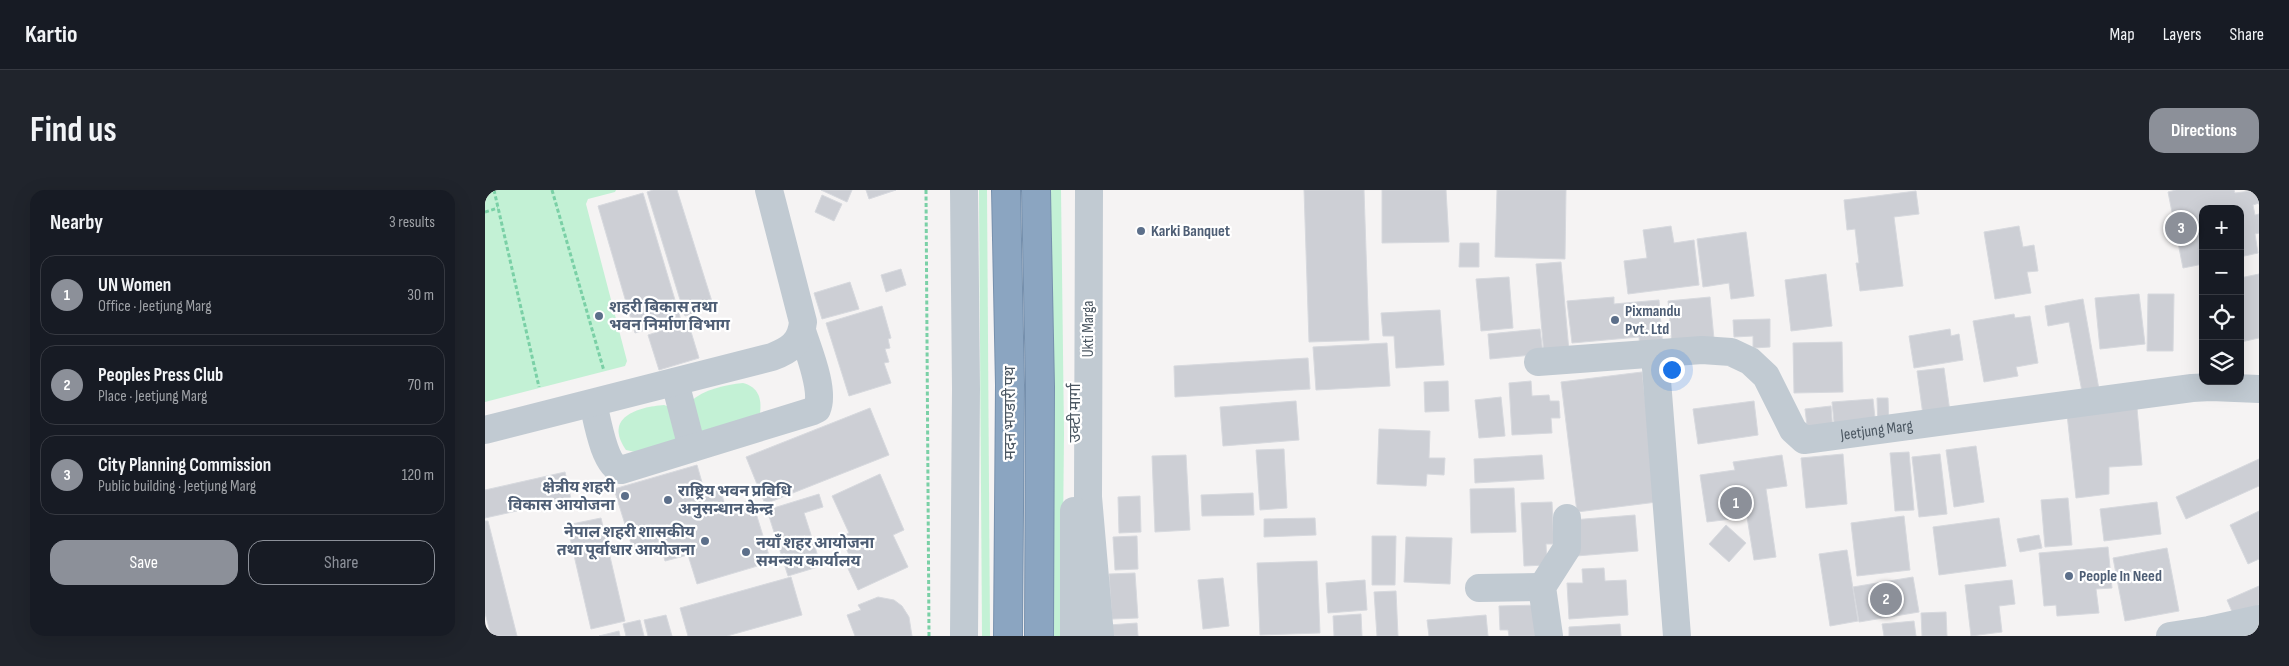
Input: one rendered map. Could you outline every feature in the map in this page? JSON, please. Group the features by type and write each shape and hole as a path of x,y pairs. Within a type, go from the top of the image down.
{"highway":[{"name":"मदन भण्डारी पथ","path":"1006,190 1010,385 1008,636"},
{"name":"मदन भण्डारी पथ","path":"1036,190 1040,387 1039,636"}],"street":[{"path":"485,430 786,352 799,339 803,322 769,190"},
{"path":"964,190 966,390 964,636"},
{"name":"उक्टी मार्गा","path":"1073,190 1075,394 1073,636"},
{"name":"Ukti Marga","path":"1089,190 1088,497 1100,636"},
{"path":"602,400 608,455 617,469 621,470 817,409 820,399 818,384 802,331"},
{"name":"Jeetjung Marg","path":"1538,362 1655,355 1702,350 1731,352 1751,360 1766,376 1793,430 1804,440 2192,388 2211,386 2259,389"},
{"path":"1655,355 1677,636"},
{"path":"675,382 691,448"},
{"path":"1549,636 1542,587 1567,548 1567,518"},
{"path":"1479,588 1542,587"},
{"path":"2170,636 2244,626"}],"path":[{"path":"494,190 546,414"},
{"path":"552,190 602,400"},
{"path":"926,190 929,636"},
{"path":"485,212 498,208"}],"green space":[{"path":"485,190 616,190 615,192 588,199 586,204 627,361 625,366 485,402"},
{"path":"979,190 987,190 990,636 982,636"},
{"path":"1049,190 1061,190 1064,433 1062,636 1050,636"},
{"path":"743,383 752,387 758,394 760,413 707,432 697,430 690,402 708,391 722,386"},
{"path":"664,405 673,408 681,428 674,442 635,452 626,450 620,439 619,429 621,422 634,411"}],"building":[{"path":"653,190 677,190 714,308 685,316 647,192"},
{"path":"821,190 852,190 847,202"},
{"path":"866,190 896,190 869,199"},
{"path":"1304,190 1364,190 1369,340 1309,342"},
{"path":"1382,190 1446,190 1449,242 1382,243"},
{"path":"1497,190 1566,190 1565,259 1495,257"},
{"path":"2176,190 2234,190 2235,193 2258,190 2259,203 2253,205 2255,215 2259,214 2259,233 2255,234 2258,253 2244,256 2244,205 2199,205 2199,265 2183,268 2168,192"},
{"path":"1916,191 1919,214 1894,217 1903,286 1860,291 1856,263 1859,263 1855,229 1847,230 1844,200"},
{"path":"643,193 681,320 635,333 598,206"},
{"path":"822,195 842,204 834,221 815,212"},
{"path":"1671,226 1674,243 1694,240 1699,285 1628,294 1624,261 1647,258 1643,230"},
{"path":"2019,226 2023,247 2034,245 2038,271 2027,272 2031,293 1995,299 1984,232"},
{"path":"1746,232 1754,296 1731,299 1729,283 1703,287 1697,239"},
{"path":"1460,243 1479,243 1479,267 1459,267"},
{"path":"1561,262 1569,351 1544,354 1536,264"},
{"path":"901,269 906,285 886,292 881,275"},
{"path":"1826,274 1832,326 1791,331 1785,280"},
{"path":"2259,274 2259,338 2244,341 2244,295 2244,277"},
{"path":"1509,277 1513,328 1481,331 1476,279"},
{"path":"850,282 859,309 822,319 814,293"},
{"path":"2139,294 2145,344 2100,349 2095,298"},
{"path":"2148,294 2174,294 2173,351 2147,351"},
{"name":"Pixmandu Pvt. Ltd","path":"1614,297 1614,304 1659,300 1663,348 1640,350 1639,337 1572,343 1567,301"},
{"path":"1710,297 1714,339 1672,344 1668,301"},
{"path":"2083,299 2100,395 2083,397 2069,322 2048,326 2045,306"},
{"path":"882,306 891,338 888,339 890,348 885,349 889,362 884,363 891,383 849,396 826,323"},
{"path":"1440,310 1444,365 1396,368 1394,336 1383,336 1381,313"},
{"path":"2014,314 2015,318 2030,316 2038,363 2016,367 2018,376 1984,382 1973,321"},
{"path":"1770,319 1770,347 1753,348 1753,336 1734,337 1733,320"},
{"path":"688,322 699,358 659,370 648,335"},
{"path":"1540,329 1543,354 1490,359 1488,334"},
{"path":"1950,329 1951,336 1959,334 1963,360 1914,368 1909,336"},
{"path":"1842,342 1843,392 1794,393 1793,343"},
{"path":"1387,343 1390,386 1316,390 1313,347"},
{"path":"1308,358 1310,389 1175,397 1174,366"},
{"path":"1944,368 1950,412 1923,415 1917,371"},
{"path":"1642,372 1657,502 1577,512 1561,382"},
{"path":"1448,381 1449,411 1425,412 1424,382"},
{"path":"1531,381 1532,396 1549,395 1550,401 1559,401 1560,418 1551,418 1552,433 1512,435 1509,383"},
{"path":"1501,397 1505,436 1479,438 1475,400"},
{"path":"1877,398 1888,398 1889,427 1878,427"},
{"path":"1873,399 1876,428 1835,432 1832,402"},
{"path":"1296,401 1299,440 1223,446 1220,407"},
{"path":"1754,401 1758,435 1698,444 1693,409"},
{"path":"1831,406 1833,432 1808,434 1805,409"},
{"path":"870,408 889,455 765,504 746,457"},
{"path":"2137,408 2142,465 2109,467 2109,494 2076,498 2067,414"},
{"path":"1379,429 1430,431 1429,458 1445,458 1444,475 1427,474 1426,486 1377,484"},
{"path":"1976,446 1984,502 1954,507 1946,450"},
{"path":"1284,449 1287,508 1260,510 1256,450"},
{"path":"1909,452 1914,510 1895,511 1890,453"},
{"path":"1843,454 1847,504 1806,508 1801,458"},
{"path":"1940,454 1947,514 1919,517 1912,457"},
{"path":"1186,455 1190,530 1155,532 1152,456"},
{"path":"1542,455 1544,479 1475,483 1474,459"},
{"path":"1782,455 1787,486 1766,489 1776,557 1754,560 1747,517 1707,522 1700,475 1735,470 1733,462"},
{"path":"2259,459 2259,486 2186,519 2176,497"},
{"path":"697,465 705,493 720,489 726,508 752,500 771,562 697,584 688,555 665,561 660,542 633,550 614,489"},
{"path":"565,472 571,499 485,518 485,490"},
{"path":"880,474 904,530 893,535 908,567 858,590 844,560 850,557 841,537 849,533 832,496"},
{"path":"1514,488 1516,532 1471,533 1470,489"},
{"path":"1253,493 1254,515 1202,516 1201,495"},
{"path":"819,494 823,507 804,513 821,566 788,576 767,510"},
{"path":"1140,496 1141,532 1119,533 1118,497"},
{"path":"2068,498 2072,545 2045,547 2041,500"},
{"path":"1552,502 1554,544 1546,544 1547,565 1524,566 1521,503"},
{"path":"2157,502 2161,534 2104,541 2100,509"},
{"path":"2259,511 2259,559 2248,564 2230,525"},
{"path":"1635,515 1638,551 1576,556 1572,520"},
{"path":"1904,516 1910,570 1857,576 1851,523"},
{"path":"601,518 625,621 591,629 567,525"},
{"path":"1315,518 1316,535 1264,537 1264,519"},
{"path":"1999,518 2006,566 1939,575 1933,527"},
{"path":"485,521 488,521 517,636 491,636 485,613"},
{"path":"1726,525 1746,543 1729,562 1709,544"},
{"path":"2039,535 2042,548 2020,552 2017,539"},
{"path":"1137,536 1138,569 1115,570 1113,537"},
{"path":"1372,536 1396,536 1395,585 1372,585"},
{"path":"1406,537 1452,538 1450,584 1404,582"},
{"path":"2108,547 2112,588 2096,589 2099,613 2057,616 2056,605 2044,606 2039,553"},
{"path":"2167,548 2179,611 2125,621 2113,558"},
{"path":"1847,550 1858,621 1830,626 1819,554"},
{"path":"1317,561 1320,633 1260,635 1257,563"},
{"path":"1604,568 1605,581 1626,580 1628,615 1569,619 1567,583 1583,583 1582,569"},
{"path":"1135,573 1138,618 1112,619 1109,574"},
{"path":"791,577 802,615 727,636 688,636 680,608"},
{"path":"1913,577 1919,612 1859,622 1853,587"},
{"path":"1223,578 1229,626 1203,629 1198,580"},
{"path":"1365,580 1367,610 1328,613 1326,583"},
{"path":"2012,580 2015,604 1999,606 2002,632 1971,636 1965,585"},
{"path":"2259,586 2259,605 2234,616 2227,600"},
{"path":"1396,591 1398,636 1377,636 1374,592"},
{"path":"878,597 894,600 902,606 909,617 912,636 855,636 847,615 861,610 858,605"},
{"path":"1540,605 1541,636 1509,636 1508,630 1500,630 1499,606"},
{"path":"1946,612 1947,636 1922,636 1921,613"},
{"path":"1361,614 1362,636 1334,636 1333,616"},
{"path":"666,615 672,636 648,636 644,620"},
{"path":"1486,615 1488,636 1429,636 1427,620"},
{"path":"640,620 644,636 626,636 623,624"},
{"path":"1914,621 1916,636 1884,636 1882,624"},
{"path":"1137,623 1138,636 1110,636 1109,625"},
{"path":"1620,624 1621,636 1569,636 1569,627"},
{"path":"619,631 620,636 599,636"}],"place":[{"name":"City Planning Commission","path":"2181,228"},
{"name":"Karki Banquet","path":"1141,231"},
{"name":"शहरी बिकास तथा भवन निर्माण विभाग","path":"599,316"},
{"name":"Pixmandu Pvt. Ltd","path":"1615,320"},
{"name":"क्षेत्रीय शहरी विकास आयोजना","path":"625,496"},
{"name":"राष्ट्रिय भवन प्रविधि अनुसन्धान केन्द्र","path":"668,500"},
{"name":"UN Women","path":"1736,503"},
{"name":"नेपाल शहरी शासकीय तथा पूर्वाधार आयोजना","path":"705,541"},
{"name":"नयाँ शहर आयोजना समन्वय कार्यालय","path":"746,552"},
{"name":"People In Need","path":"2069,576"},
{"name":"Peoples Press Club","path":"1886,599"}]}
